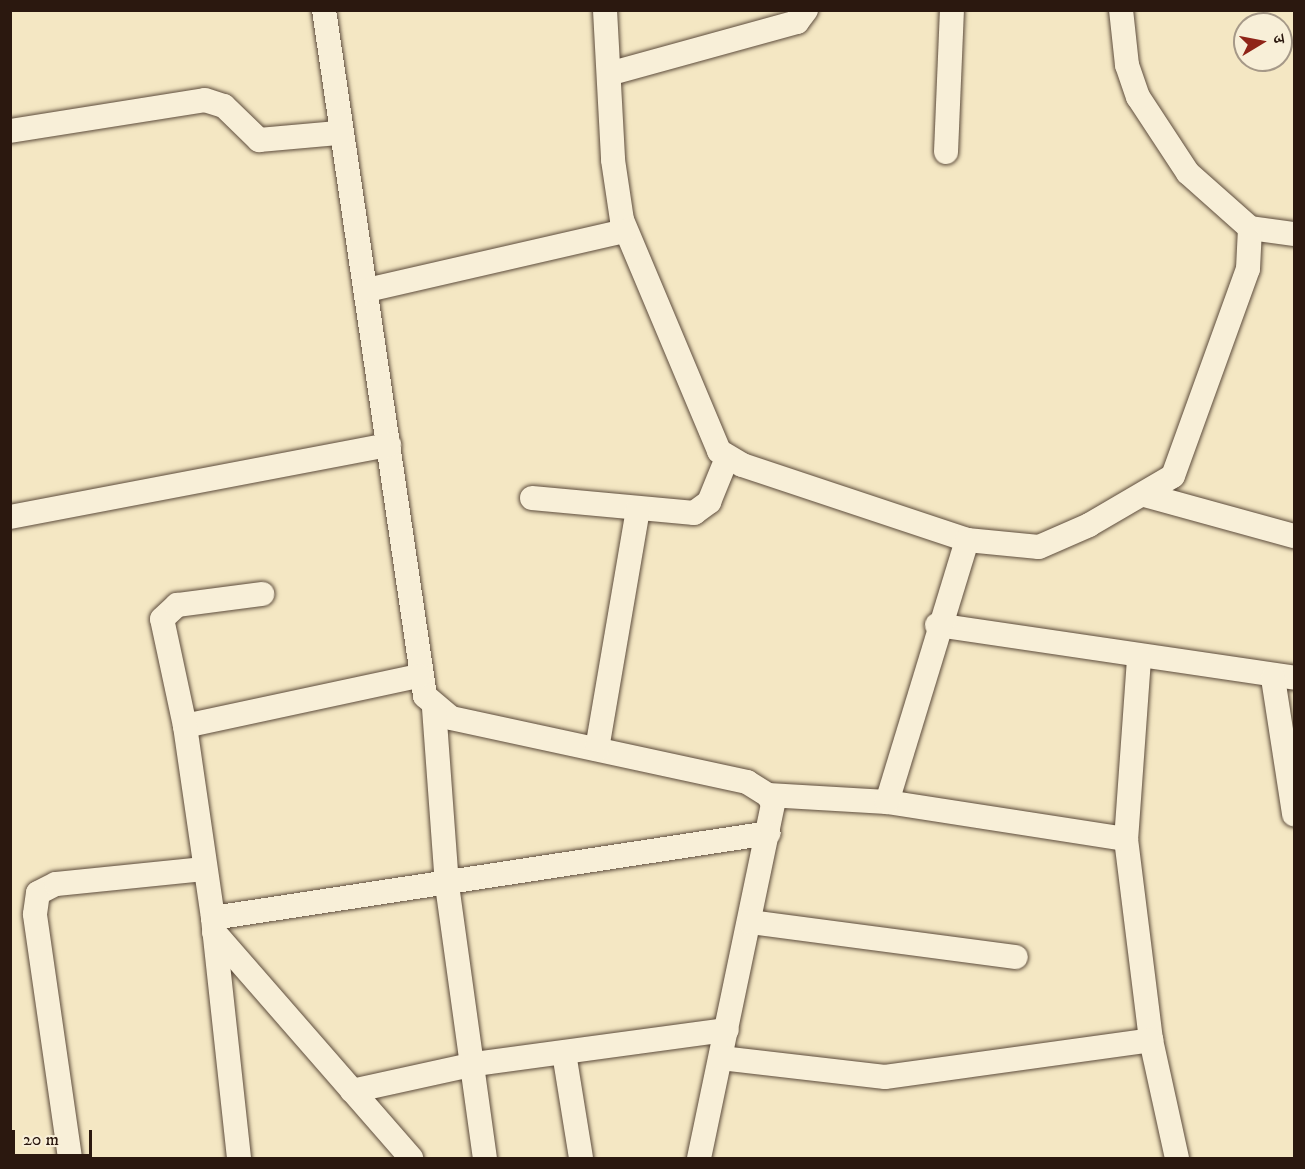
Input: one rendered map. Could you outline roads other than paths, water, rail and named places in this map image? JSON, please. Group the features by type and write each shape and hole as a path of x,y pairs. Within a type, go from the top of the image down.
{"street":[{"path":"324,10 339,133 367,290 419,676 434,708 447,885 475,1064 484,1158"},
{"path":"605,10 612,73 613,160 625,231 712,438 727,458 967,540 1039,547 1145,495 1173,476 1182,458 1248,269 1250,228"},
{"path":"612,73 797,22 806,10"},
{"path":"946,152 952,10"},
{"path":"1121,10 1126,65 1138,97 1188,173 1250,228 1294,234"},
{"path":"10,131 205,100 224,106 259,140 339,133"},
{"path":"367,290 625,231"},
{"path":"10,516 389,446"},
{"path":"532,498 638,508 703,509 727,458"},
{"path":"1145,495 1294,536"},
{"path":"597,749 638,508"},
{"path":"887,802 937,625 967,540"},
{"path":"239,1158 214,925 204,869 185,726 164,635 167,609 262,594"},
{"path":"937,625 1139,659 1284,678 1294,814"},
{"path":"1139,659 1126,839 1151,1040 1177,1158"},
{"path":"185,726 419,676"},
{"path":"434,708 451,718 747,782 768,795 887,802 1126,839"},
{"path":"699,1158 773,814 768,795"},
{"path":"214,925 769,833"},
{"path":"70,1158 35,914 38,893 56,884 204,869"},
{"path":"750,922 1016,957"},
{"path":"214,925 411,1158"},
{"path":"352,1091 475,1064 727,1030"},
{"path":"721,1058 885,1077 1151,1040"},
{"path":"564,1053 581,1158"}]}
